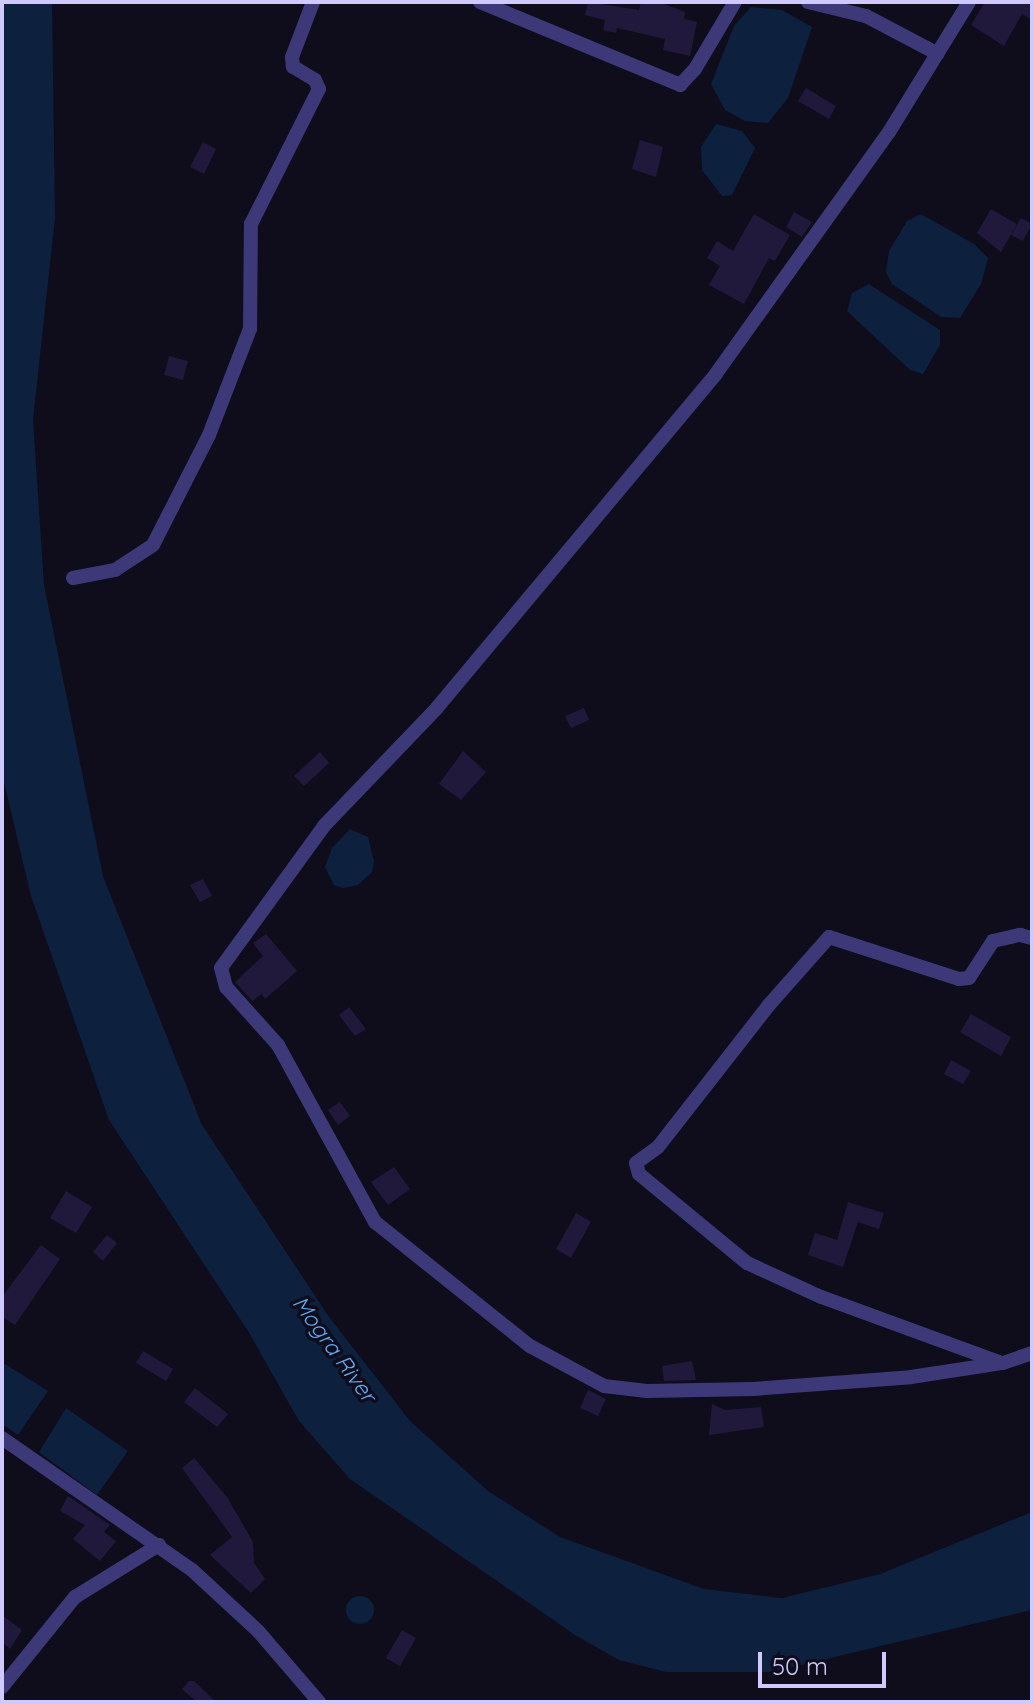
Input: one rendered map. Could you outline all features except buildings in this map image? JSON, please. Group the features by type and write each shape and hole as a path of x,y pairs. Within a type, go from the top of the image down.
{"street":[{"path":"73,578 115,570 153,545 209,435 250,329 251,224 319,89 315,80 293,67 292,57 313,2"},
{"path":"480,2 680,85 695,69 735,2"},
{"path":"808,2 866,16 938,54"},
{"path":"969,2 889,132 716,374 437,708 324,826 221,968 226,987 278,1045 375,1222 530,1346 604,1386 647,1391 753,1389 911,1377 1003,1363 1032,1353"},
{"path":"1003,1363 821,1297 747,1263 639,1174 636,1163 658,1147 829,937 959,979 969,978 993,941 1020,935 1032,938"},
{"path":"2,1438 159,1545 258,1631 319,1702"},
{"path":"2,1687 75,1597 159,1545"}],"water":[{"name":"Mogra River","path":"2,2 52,2 55,218 33,420 44,585 103,876 202,1125 329,1317 410,1421 488,1491 560,1537 704,1589 782,1598 880,1574 1032,1512 1032,1610 772,1672 666,1672 619,1660 575,1635 350,1479 299,1421 248,1331 109,1120 31,896 2,774"},
{"path":"751,7 782,10 812,27 788,98 768,123 745,121 725,110 711,84 734,26"},
{"path":"716,124 742,131 755,148 732,195 722,196 702,170 701,147"},
{"path":"921,214 974,244 988,258 981,284 960,318 941,317 892,284 886,272 889,251 907,221"},
{"path":"869,284 940,330 940,345 923,374 910,370 847,311 852,293"},
{"path":"350,829 368,837 374,861 372,872 358,885 343,888 334,885 325,867 332,848"},
{"path":"2,1362 48,1391 18,1435 2,1424"},
{"path":"66,1408 128,1451 97,1495 39,1452"},
{"path":"360,1596 370,1600 374,1610 370,1620 360,1624 350,1620 346,1610 350,1600"}]}
